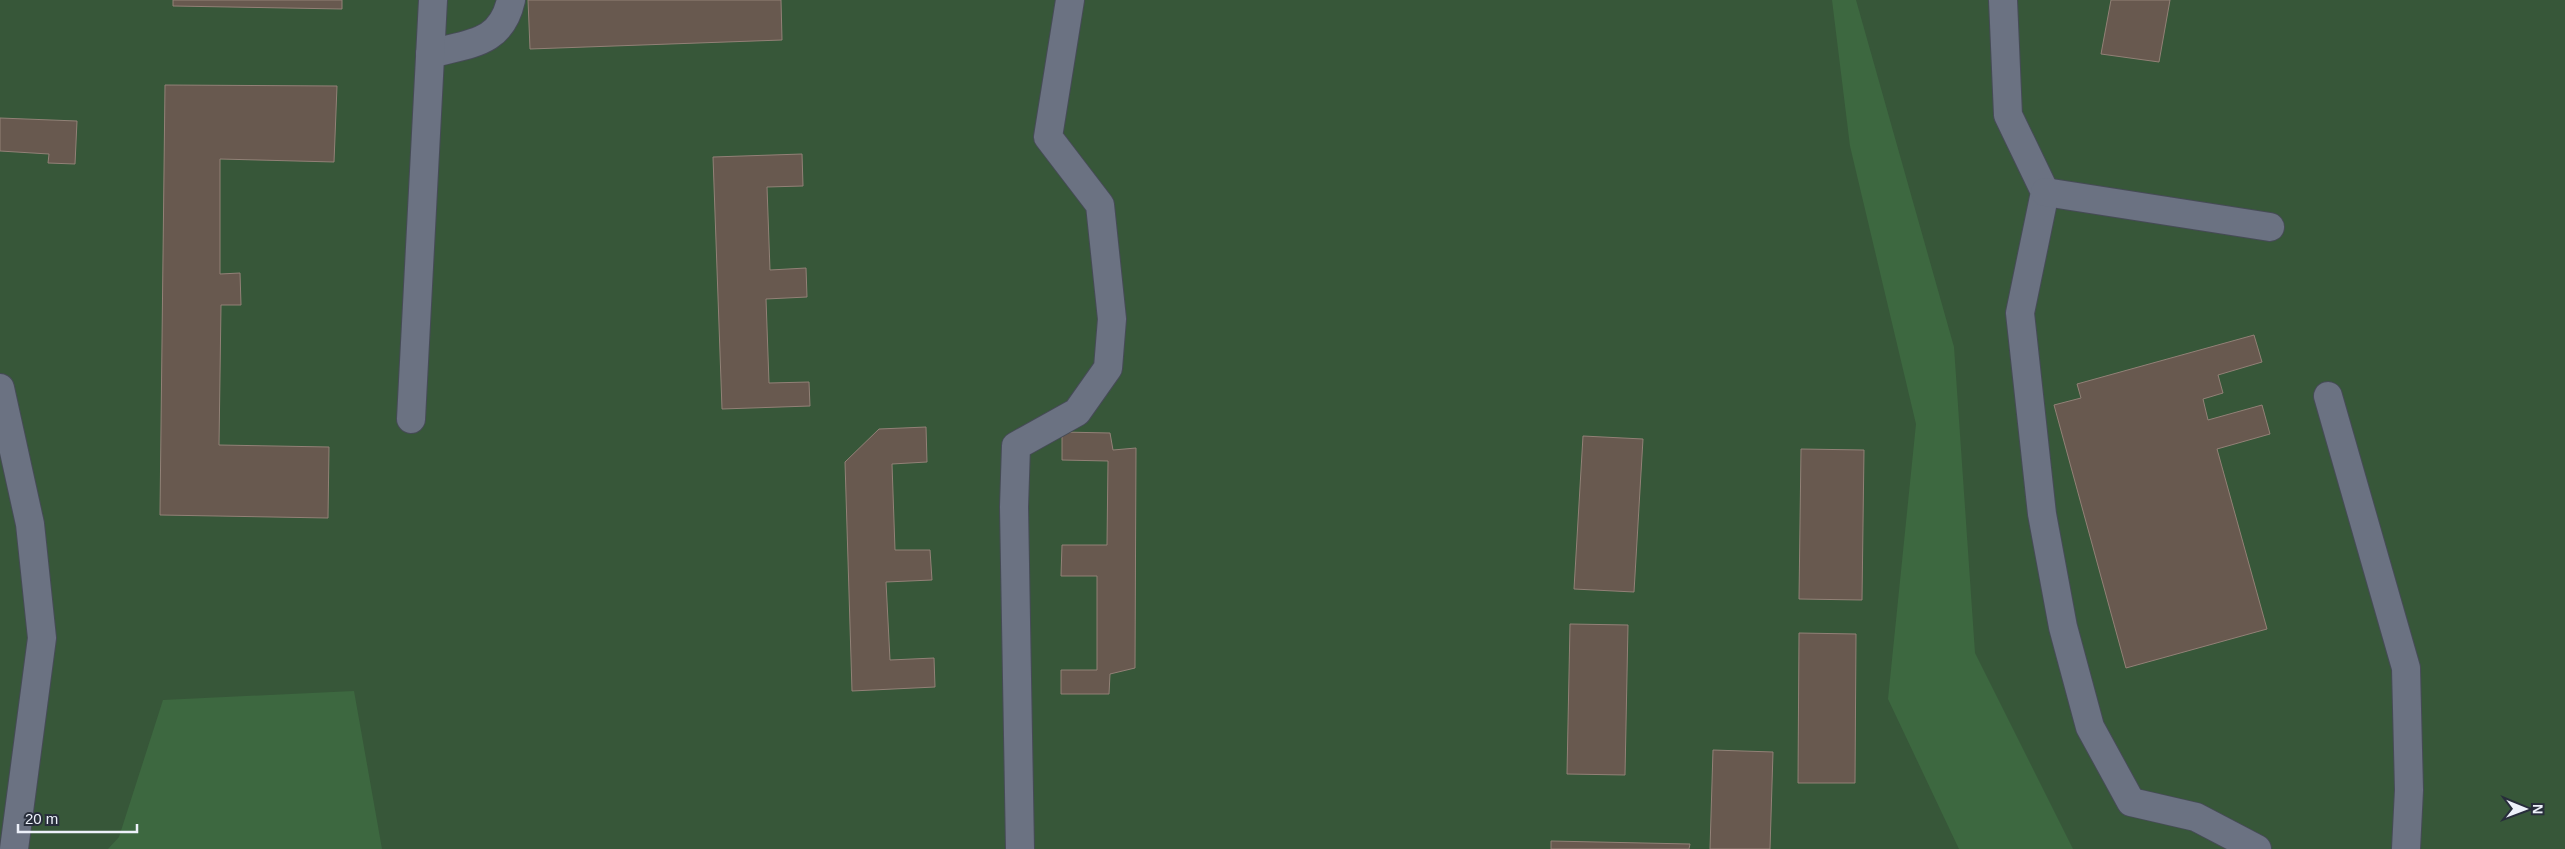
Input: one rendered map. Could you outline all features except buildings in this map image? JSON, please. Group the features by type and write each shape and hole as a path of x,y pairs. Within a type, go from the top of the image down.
{"street":[{"path":"411,419 434,0"},
{"path":"430,54 492,36 503,24 511,0"},
{"path":"1020,849 1014,508 1016,446 1077,412 1108,368 1112,319 1100,205 1048,137 1070,0"},
{"path":"2003,0 2008,115 2045,192 2020,313 2042,514 2063,627 2090,727 2131,802 2196,817 2257,849"},
{"path":"2045,192 2270,227"},
{"path":"0,388 30,524 42,638 14,849"},
{"path":"2328,396 2406,668 2409,790 2406,849"}],"green space":[{"path":"0,0 2565,0 2565,849 0,849"},
{"path":"1832,0 1856,0 1954,347 1975,653 2073,849 1959,849 1888,699 1916,424 1850,146"},
{"path":"354,691 382,849 108,849 119,837 163,700"}]}
